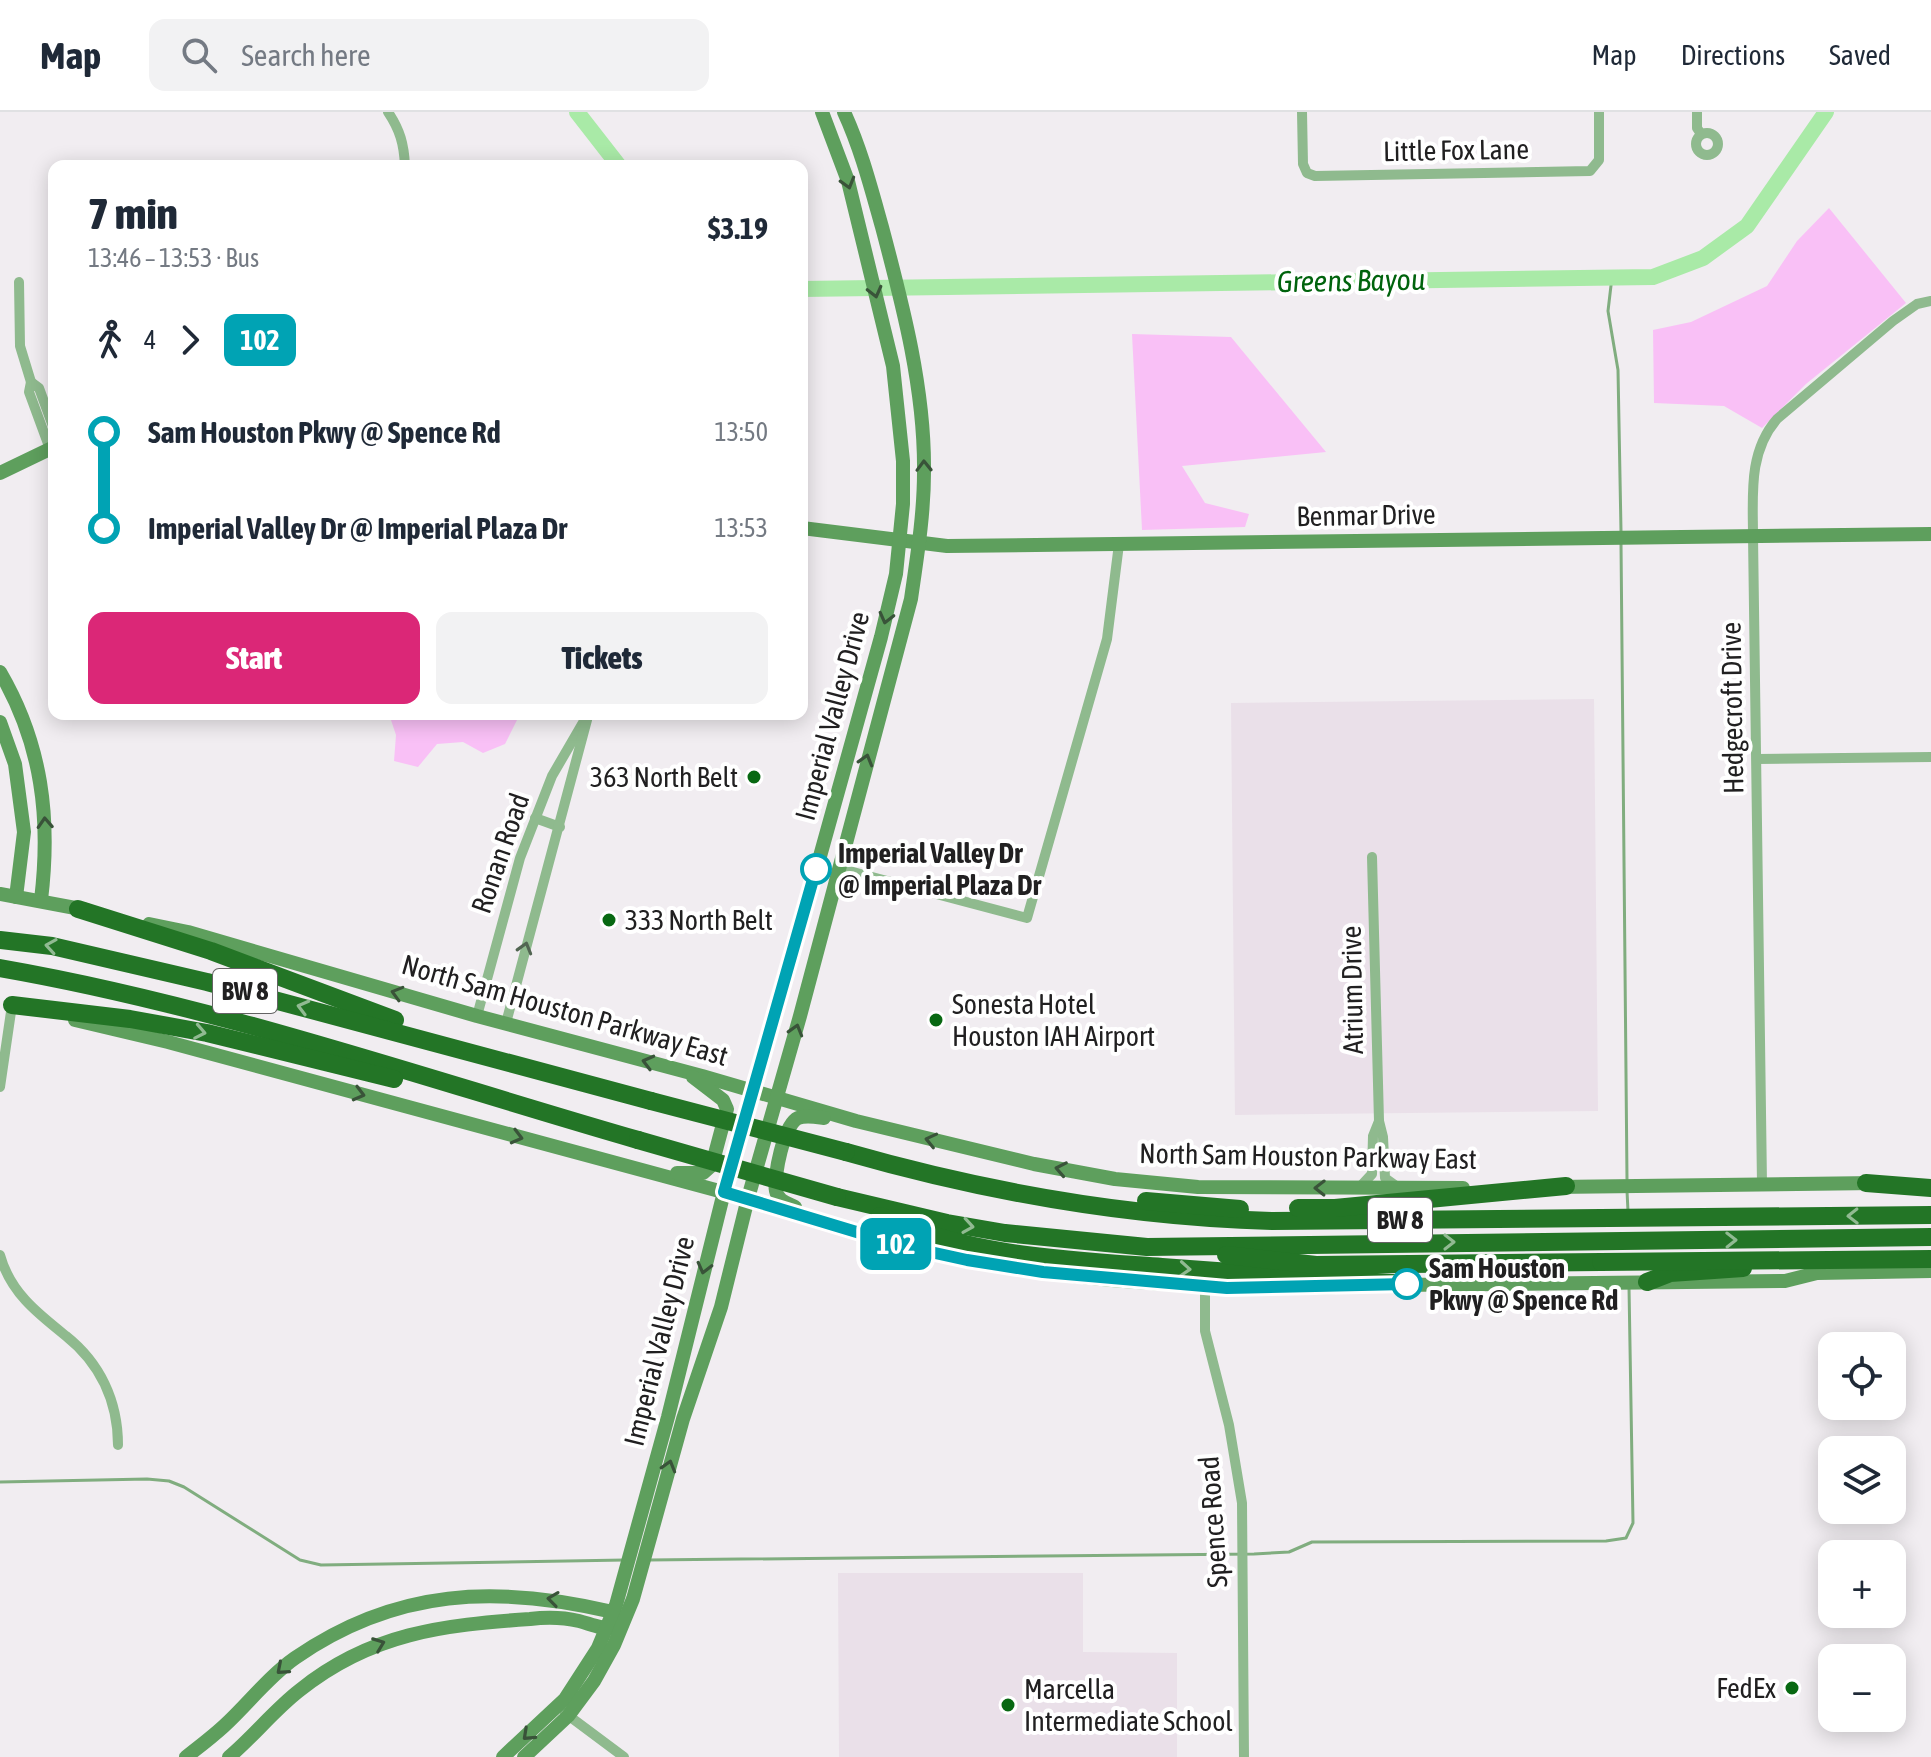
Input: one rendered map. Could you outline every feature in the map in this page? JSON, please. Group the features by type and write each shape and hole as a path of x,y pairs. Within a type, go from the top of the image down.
{"highway":[{"path":"78,909 211,951 487,1055"},
{"name":"BW 8","path":"0,940 52,946 121,960 989,1189 1127,1212 1272,1221 1931,1215"},
{"name":"BW 8","path":"0,970 113,989 312,1041 558,1117 837,1197 1005,1233 1147,1247 1931,1237"},
{"path":"6,1004 130,1019 207,1033 523,1113 558,1117"},
{"path":"1866,1183 1931,1185"},
{"path":"989,1189 1246,1209 1335,1208 1566,1186"},
{"path":"837,1197 907,1227 996,1250 1067,1260 1407,1284"},
{"path":"1147,1247 1316,1265 1931,1258"},
{"path":"1647,1282 1670,1273 1931,1258"}],"main road":[{"name":"Imperial Valley Drive","path":"503,1757 562,1711 594,1681 622,1626 680,1365 724,1192 807,903 896,574 903,461 898,399 848,181 822,112"},
{"name":"Imperial Valley Drive","path":"641,1542 721,1307 900,644 920,543 924,472 918,396 906,323 866,167 844,112"},
{"path":"898,399 918,396"},
{"path":"0,473 48,450"},
{"name":"Benmar Drive","path":"808,529 947,546 1931,534"},
{"path":"0,672 27,728 37,767 46,824 41,900"},
{"path":"0,722 15,764 24,832 16,897"},
{"path":"15,764 37,767"},
{"name":"North Sam Houston Parkway East","path":"0,894 188,932 856,1121 951,1145 1115,1179 1198,1187 1358,1189 1866,1183"},
{"path":"807,903 828,909"},
{"path":"6,1004 168,1042 748,1198 903,1246 1054,1273 1205,1287 1268,1288 1785,1281 1817,1273 1931,1271"},
{"path":"641,1170 693,1175 703,1173 712,1165 727,1109 723,1100 686,1072"},
{"path":"811,1218 781,1201 776,1192 777,1167 790,1124 798,1118 809,1116 856,1121"},
{"path":"680,1365 700,1372"},
{"name":"Imperial Valley Drive","path":"524,1757 562,1711 631,1580"},
{"path":"186,1757 225,1726 293,1660 321,1642 377,1616 408,1606 458,1597 519,1595 568,1601 613,1612 622,1626 607,1629 560,1618 442,1627 390,1640 333,1666 276,1709 229,1757"},
{"path":"321,1642 333,1666"}],"street":[{"path":"388,112 404,143 405,160"},
{"name":"Little Fox Lane","path":"1302,112 1303,164 1307,173 1332,176 1590,171 1599,160 1599,112"},
{"path":"1697,112 1697,128 1701,134"},
{"path":"19,282 20,346 31,382 29,392 48,438"},
{"name":"Hedgecroft Drive","path":"1762,1184 1754,475 1760,448 1770,427 1893,321 1917,304 1931,301"},
{"path":"31,382 39,388 48,413"},
{"path":"838,868 1027,918 1107,639 1119,544"},
{"name":"Ronan Road","path":"477,1016 517,868 535,818 552,776 585,720"},
{"name":"Ronan Road","path":"506,1023 587,720"},
{"path":"1757,759 1931,757"},
{"path":"535,818 560,827"},
{"name":"Atrium Drive","path":"1372,857 1379,1121 1385,1178 1400,1189"},
{"path":"0,1087 6,1004"},
{"name":"Atrium Drive","path":"1358,1189 1372,1174 1373,1136 1379,1121"},
{"path":"0,1255 24,1301 67,1337 97,1368 113,1400 118,1445"},
{"path":"0,1285 12,1282"},
{"name":"Spence Road","path":"1205,1287 1205,1331 1229,1425 1240,1490 1244,1757"},
{"path":"562,1711 624,1757"}],"shaded area":[{"path":"1829,208 1906,303 1806,384 1762,428 1724,406 1654,403 1653,330 1691,322 1767,286 1797,241"},
{"path":"1132,334 1231,337 1326,452 1182,466 1205,503 1249,514 1245,527 1142,530"},
{"path":"1594,699 1598,1111 1235,1115 1231,703"},
{"path":"391,720 517,720 505,744 483,753 463,742 437,744 418,767 394,761 396,735"},
{"name":"Marcella Intermediate School","path":"838,1573 1083,1573 1083,1652 1177,1653 1177,1757 839,1757"}],"waterway":[{"name":"Greens Bayou","path":"577,112 614,160"},
{"name":"Greens Bayou","path":"808,289 1653,277 1703,258 1747,226 1826,112"},
{"path":"1612,277 1608,311 1618,370 1621,531"},
{"path":"1621,543 1627,1179"},
{"path":"1627,1191 1628,1211"},
{"path":"649,1560 1254,1554 1289,1552 1312,1542 1606,1541 1626,1538 1633,1523 1629,1287"},
{"path":"0,1482 169,1481 184,1487 300,1560 321,1565 625,1560"}],"bus line":[{"name":"102","path":"816,869 724,1192 903,1246 1043,1272 1227,1288 1407,1284"}],"place":[{"name":"363 North Belt","path":"754,777"},
{"name":"Imperial Valley Dr @ Imperial Plaza Dr","path":"816,869"},
{"name":"333 North Belt","path":"609,920"},
{"name":"Sonesta Hotel Houston IAH Airport","path":"936,1020"},
{"name":"Sam Houston Pkwy @ Spence Rd","path":"1407,1284"},
{"name":"FedEx","path":"1792,1688"},
{"name":"Marcella Intermediate School","path":"1008,1705"}]}
